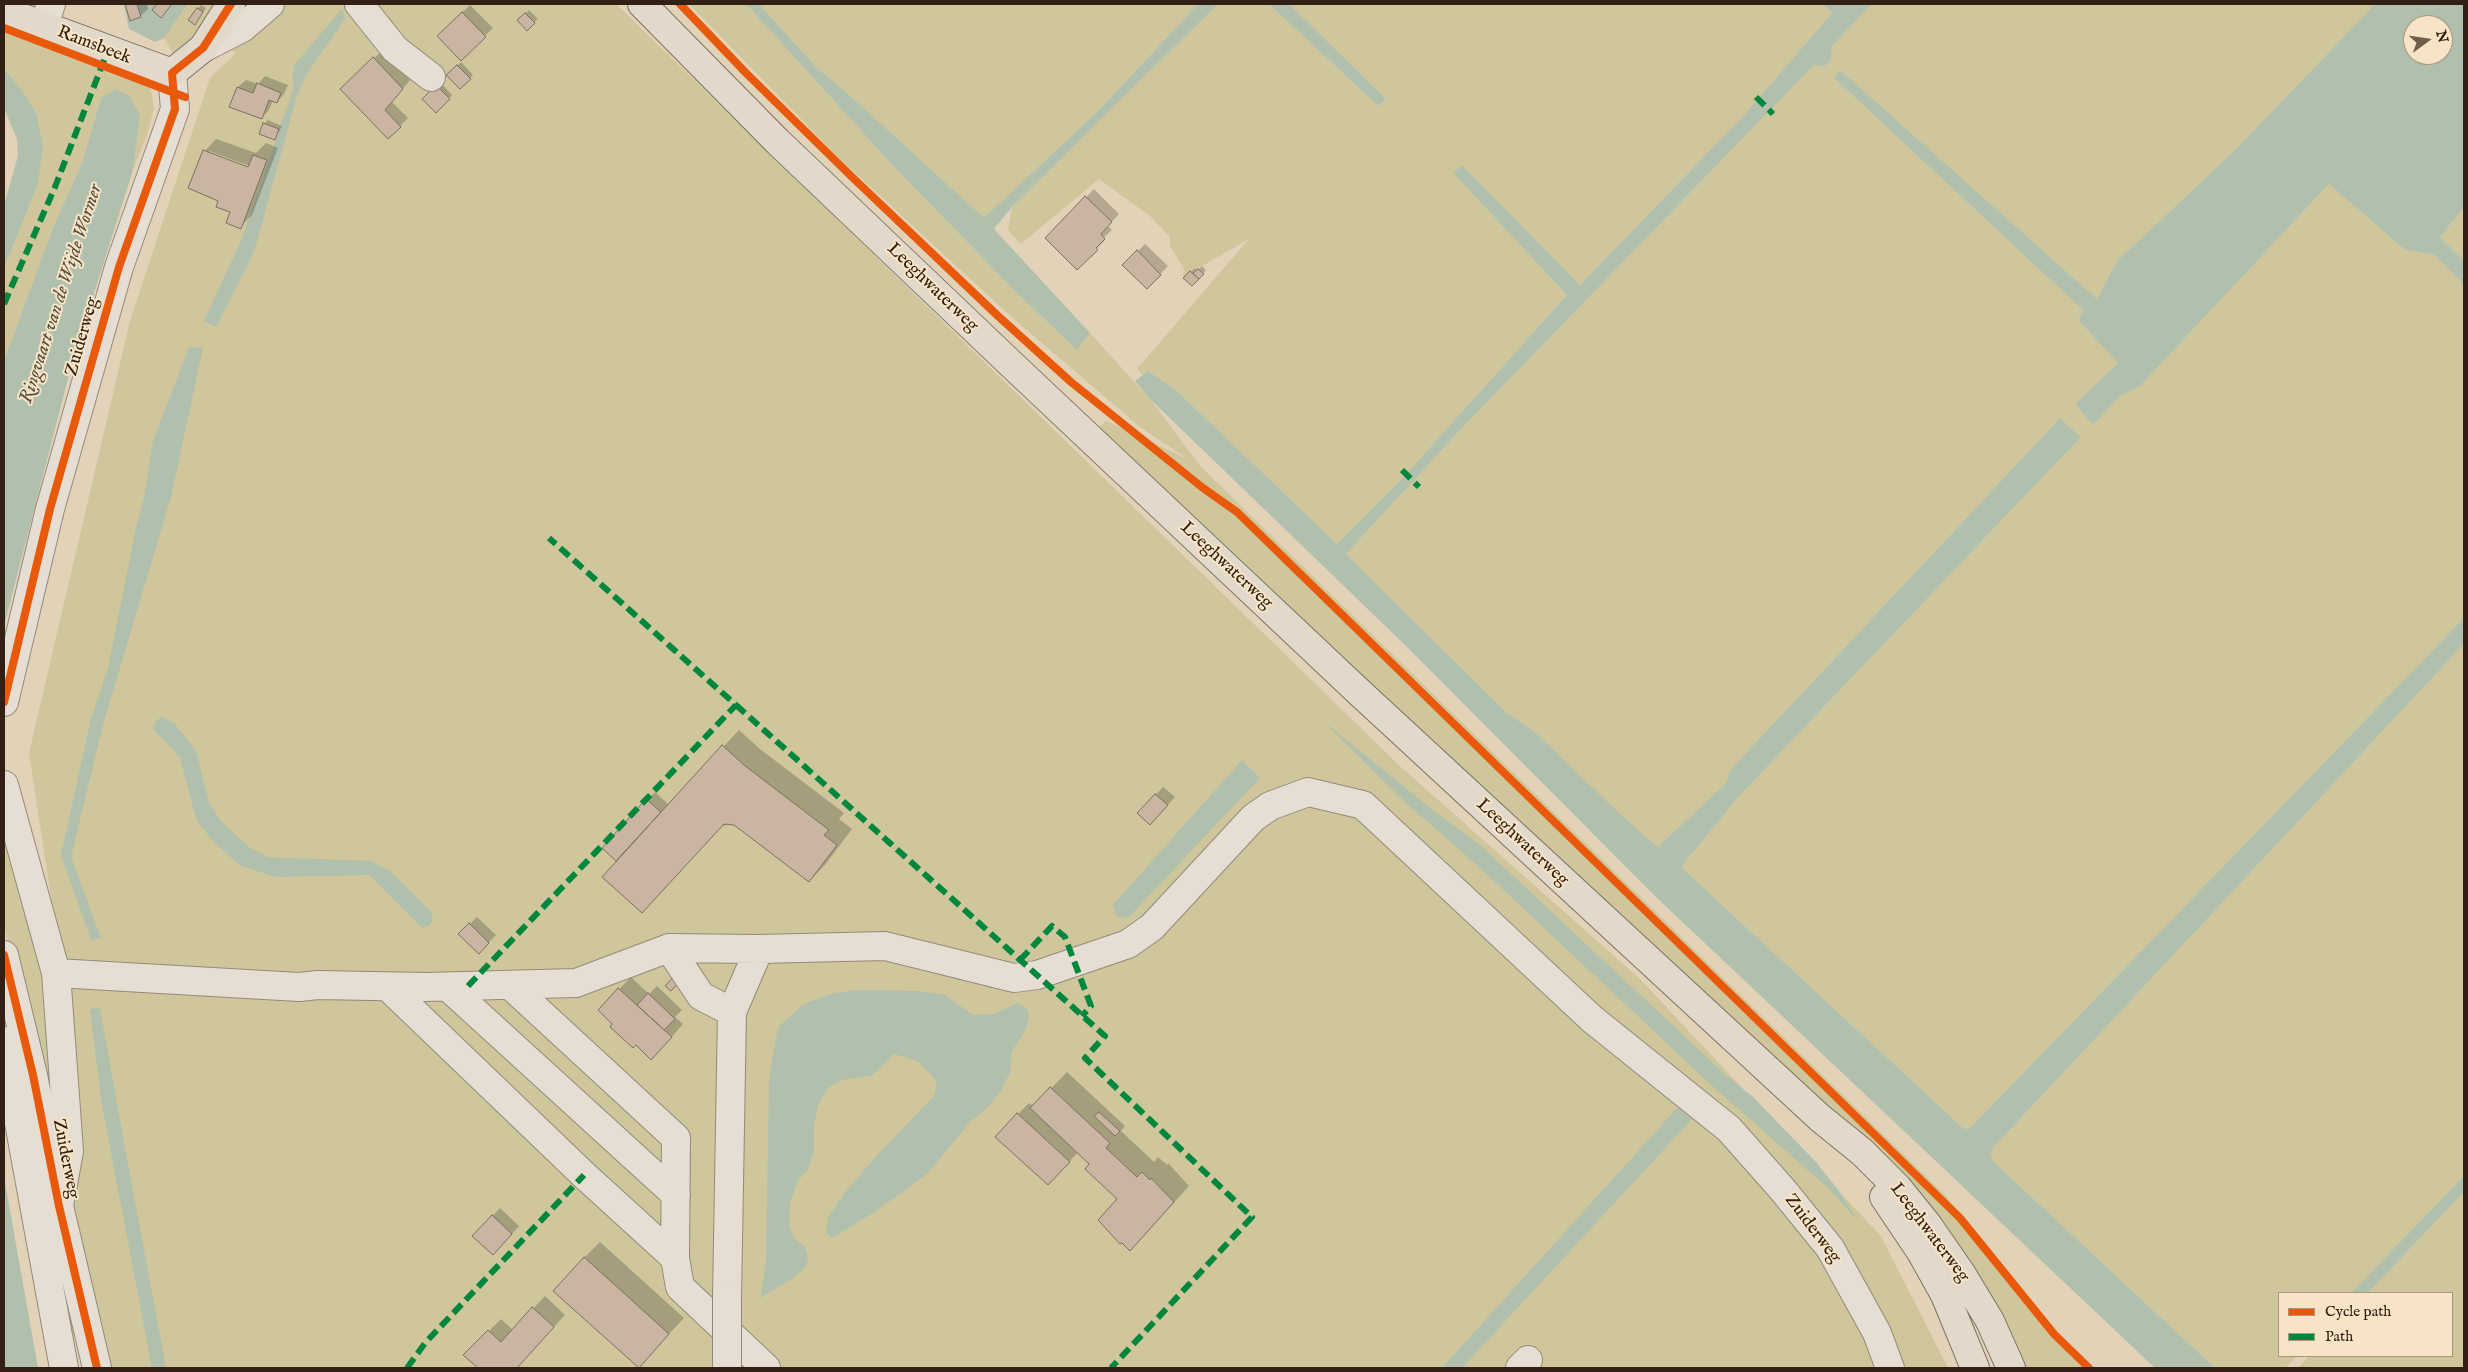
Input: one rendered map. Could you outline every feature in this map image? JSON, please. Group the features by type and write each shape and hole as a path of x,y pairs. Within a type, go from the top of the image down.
{"main road":[{"path":"172,73 203,48 231,4"},
{"name":"Leeghwaterweg","path":"642,4 777,141 1359,692 1820,1118 1862,1152 1898,1188 1927,1224 1961,1273 1990,1321 2011,1368"},
{"name":"Ramsbeek","path":"4,11 47,15 172,73"},
{"name":"Leeghwaterweg","path":"1820,1118 1877,1188 1921,1252 1946,1295 1975,1368"}],"street":[{"path":"203,48 242,28 270,4"},
{"path":"359,4 395,49 431,77"},
{"name":"Zuiderweg","path":"4,702 50,509 116,276 147,182 175,110 172,73"},
{"path":"4,785 56,973 69,1151 59,1206"},
{"name":"Zuiderweg","path":"669,948 759,949 885,946 1014,978 1037,975 1128,944 1152,926 1253,818 1270,806 1308,792 1363,805 1592,1019 1729,1129 1782,1189 1830,1248 1877,1333 1890,1368"},
{"path":"56,973 299,987 318,985 448,987 576,983 669,948 701,996 732,1012"},
{"path":"726,1368 732,1012 759,949"},
{"name":"Zuiderweg","path":"4,955 97,1368"},
{"path":"510,985 676,1138 675,1258 680,1287 766,1368"},
{"path":"388,987 584,1176 675,1258"},
{"path":"448,987 676,1195"},
{"path":"4,1040 64,1368"}],"shaded area":[{"path":"188,4 213,4 188,45 174,55 164,38"},
{"path":"279,4 616,4 1402,768 1639,978 1881,1236 1948,1368 101,1368 73,1243 72,1035 29,753 130,321 210,78 236,53 223,45"},
{"path":"689,4 746,4 896,169 1018,294 1076,349 1090,333 1150,399 1200,466 1944,1194 1972,1228 2040,1323 2086,1368 2021,1368 1973,1278 1201,523 1098,428 1106,421 1188,459 1140,427 1015,320 841,160"},
{"path":"759,4 1198,4 1098,111 984,219 846,92 818,69"},
{"path":"1218,4 1269,4 1378,106 1386,99 1289,4 1823,4 1832,13 1745,114 1580,285 1462,165 1453,173 1567,295 1398,483 1337,544 1175,389 1148,371 1143,375 1137,369 1249,239 1183,277 1184,269 1170,246 1170,237 1150,216 1099,179 1021,244 1008,230 1012,207"},
{"path":"1872,4 2375,4 2236,149 2117,261 2097,299 1840,71 1834,78 2084,311 2078,320 2118,363 2075,404 2093,424 2119,397 2140,386 2329,184 2404,249 2434,255 2464,285 2464,618 1969,1129 1963,1128 1681,867 1741,794 2081,437 2060,418 1730,770 1726,783 1658,847 1621,816 1536,733 1505,711 1346,554 1462,428 1814,65 1824,67 1831,59 1831,47"},
{"path":"4,32 117,76 150,86 154,108 147,135 133,170 140,115 101,98 83,160 51,233 4,361 4,268 38,184 36,113 22,90 4,69"},
{"path":"2464,207 2464,261 2440,237"},
{"path":"2464,644 2464,1176 2352,1292 2278,1292 2278,1357 2296,1357 2285,1368 2215,1368 1994,1162 1991,1155 1992,1149"},
{"path":"4,836 47,984 55,1150 4,925"},
{"path":"2464,1192 2464,1368 2298,1368 2308,1357 2453,1357 2453,1292 2369,1292"}],"water":[{"path":"124,4 188,4 164,38 155,42 129,29"},
{"path":"746,4 759,4 818,69 846,92 984,218 1098,111 1198,4 1218,4 1012,207 994,229 1090,333 1077,350 1018,294 896,169"},
{"path":"1269,4 1289,4 1386,99 1378,106"},
{"path":"1823,4 1872,4 1831,47 1831,59 1824,67 1814,65 1462,428 1346,554 1505,711 1536,733 1622,816 1658,847 1726,783 1730,770 2060,418 2081,437 1741,794 1681,867 1963,1128 1969,1129 2464,618 2464,644 1992,1149 1991,1155 1994,1162 2215,1368 2155,1368 1656,897 1405,645 1150,399 1135,381 1148,371 1175,389 1337,544 1398,483 1567,295 1453,173 1462,165 1580,285 1745,114 1832,13"},
{"path":"2375,4 2464,4 2464,207 2440,237 2464,261 2464,285 2434,255 2404,249 2329,184 2140,386 2119,397 2093,425 2075,404 2118,363 2078,320 2084,311 1834,78 1840,70 2097,299 2117,261 2236,149"},
{"path":"342,9 345,19 306,75 297,96 254,252 216,327 204,321 241,241 294,87 292,77 295,64"},
{"path":"4,69 22,90 36,113 43,145 38,184 4,268 4,205 18,156 17,139 4,108"},
{"name":"Ringvaart van de Wijde Wormer","path":"116,89 129,96 140,115 133,170 72,363 4,626 4,361 51,233 83,160 101,98"},
{"path":"189,347 203,348 171,497 104,721 71,857 101,938 91,940 61,855 91,719 108,668 136,528 144,498 153,441"},
{"path":"161,717 174,723 196,751 209,803 221,821 249,847 268,857 371,861 389,870 431,912 433,918 430,925 422,928 369,875 275,877 239,865 212,840 196,819 180,757 153,729 154,723"},
{"path":"1323,721 1434,811 1480,845 1728,1077 1752,1096 1816,1162 1839,1191 1858,1221 1828,1188 1709,1083 1477,865 1408,805"},
{"path":"1242,760 1260,778 1128,918 1117,917 1113,905"},
{"path":"856,990 916,991 943,994 973,1015 994,1014 1018,1003 1027,1009 1029,1018 1025,1031 1012,1051 1010,1072 1001,1091 984,1111 972,1120 927,1174 873,1213 832,1238 826,1232 828,1217 847,1190 880,1152 934,1096 937,1085 933,1076 917,1061 894,1054 871,1076 841,1080 828,1088 818,1105 814,1125 814,1151 808,1169 797,1182 790,1204 789,1226 794,1238 805,1247 808,1259 805,1268 793,1278 760,1298 766,1263 769,1079 778,1027 804,1004 831,994"},
{"path":"100,1008 166,1368 152,1368 102,1105 90,1009"},
{"path":"1678,1107 1692,1119 1462,1368 1442,1368"},
{"path":"2464,1176 2464,1192 2369,1292 2352,1292"},
{"path":"4,1177 38,1368 4,1368"}],"building":[{"path":"125,4 137,4 141,17 130,21"},
{"path":"157,4 172,4 161,18 152,10"},
{"path":"197,8 203,12 195,25 188,20"},
{"path":"462,12 486,37 461,61 437,36"},
{"path":"525,13 535,23 527,31 517,20"},
{"path":"373,57 403,89 385,110 401,127 388,139 340,89"},
{"path":"457,65 471,79 460,89 446,75"},
{"path":"257,83 281,93 277,103 269,100 262,119 229,107 237,87 253,93"},
{"path":"436,85 450,99 436,113 422,99"},
{"path":"263,123 279,129 275,140 259,134"},
{"path":"203,150 248,167 253,155 267,160 241,229 226,223 230,212 216,207 218,201 188,188"},
{"path":"1085,196 1112,222 1101,234 1105,239 1096,248 1098,250 1077,270 1045,238"},
{"path":"1137,250 1161,275 1147,289 1122,265"},
{"path":"1198,269 1204,274 1199,279 1193,273"},
{"path":"1190,271 1199,279 1192,286 1183,278"},
{"path":"722,745 744,765 829,830 824,835 837,845 809,882 734,825 724,824 642,913 602,877"},
{"path":"1155,794 1168,805 1150,825 1137,813"},
{"path":"646,799 661,812 616,861 602,848"},
{"path":"469,923 489,943 479,954 458,934"},
{"path":"676,974 682,979 671,991 665,986"},
{"path":"618,988 672,1037 651,1060 636,1045 633,1048 610,1027 612,1024 598,1010"},
{"path":"648,993 675,1019 664,1030 637,1005"},
{"path":"1050,1087 1110,1143 1106,1148 1137,1177 1142,1172 1150,1180 1151,1178 1174,1202 1130,1251 1122,1243 1120,1244 1098,1220 1117,1199 1085,1169 1089,1164 1030,1108"},
{"path":"1099,1112 1120,1131 1115,1136 1094,1116"},
{"path":"1017,1113 1070,1162 1048,1185 995,1137"},
{"path":"492,1215 512,1234 493,1255 472,1236"},
{"path":"584,1257 669,1334 639,1368 553,1291"},
{"path":"532,1307 554,1327 517,1368 478,1368 463,1355 488,1330 501,1342"}],"marked path":[{"path":"4,304 55,187 108,50"},
{"path":"1756,97 1773,114"},
{"path":"1402,470 1419,487"},
{"path":"468,986 736,705 549,538"},
{"path":"736,705 1105,1036 1085,1058 1252,1217 1111,1368"},
{"path":"1020,960 1052,926 1065,937 1091,1006 1082,1016"},
{"path":"407,1368 425,1343 584,1175"}],"cycle path":[{"path":"4,702 50,509 119,267 175,109 172,73 203,48 231,4"},
{"path":"680,4 747,74 998,316 1071,382 1203,488 1237,512 1960,1218 2054,1334 2089,1368"},
{"path":"4,28 185,97"},
{"path":"4,955 33,1075 59,1206 97,1368"}]}
